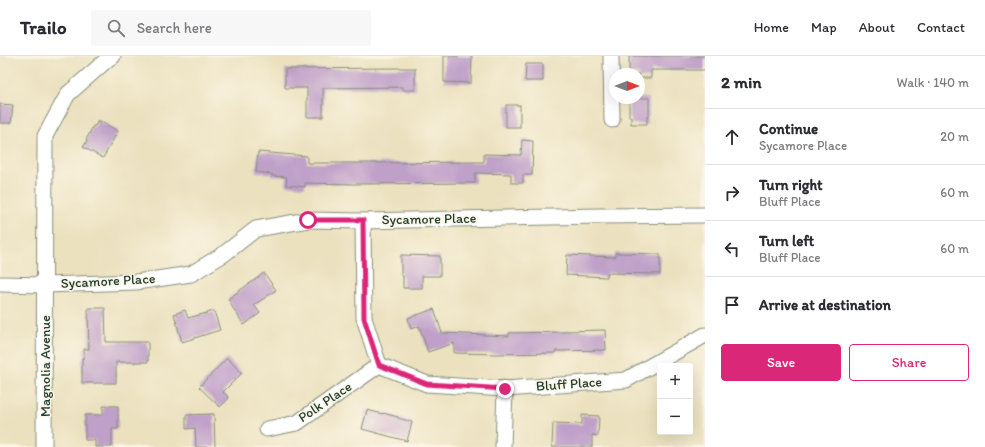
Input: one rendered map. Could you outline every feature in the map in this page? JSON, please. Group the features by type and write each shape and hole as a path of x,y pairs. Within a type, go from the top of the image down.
{"street":[{"name":"Magnolia Avenue","path":"44,447 45,136 68,94 113,56"},
{"path":"611,56 612,120"},
{"name":"Sycamore Place","path":"0,284 45,285 136,282 191,274 224,254 256,229 308,220 705,216"},
{"path":"363,220 364,318 379,365"},
{"name":"Bluff Place","path":"379,365 427,384 505,389 626,380 705,334"},
{"name":"Polk Place","path":"267,430 296,423 379,365"},
{"path":"503,447 505,389"}],"building":[{"path":"444,56 472,56 471,83 444,82"},
{"path":"629,56 705,56 705,70 651,70 651,78 645,78 645,68 629,68"},
{"path":"526,64 543,64 543,81 525,81"},
{"path":"415,68 415,90 403,90 403,87 323,88 323,117 307,117 307,88 285,88 285,69"},
{"path":"645,98 649,98 649,117 647,117 647,124 631,124 631,117 629,117 629,104 645,104"},
{"path":"0,104 13,105 11,123 0,123"},
{"path":"506,105 520,105 520,127 506,127"},
{"path":"98,120 118,131 103,158 83,147 93,126 95,126"},
{"path":"522,140 533,141 532,175 523,175 523,183 511,183 511,174 475,173 475,183 305,183 305,187 286,185 287,177 272,176 272,174 256,172 258,152 307,156 307,163 484,162 484,154 521,155"},
{"path":"615,253 660,254 660,274 607,273 607,277 566,275 567,255 615,257"},
{"path":"401,255 440,256 440,276 422,276 422,288 403,288 403,276 401,276"},
{"path":"264,273 276,290 254,305 260,313 244,325 228,299"},
{"path":"88,308 105,308 106,342 148,342 148,362 116,362 116,383 82,383 82,358 84,358 84,349 89,349"},
{"path":"434,309 442,333 509,336 509,333 605,330 606,350 555,351 555,353 454,353 454,343 428,352 419,326 411,329 408,318"},
{"path":"185,310 188,318 214,311 220,330 182,342 174,314"},
{"path":"227,358 242,373 223,392 229,398 220,407 199,387"},
{"path":"103,406 118,406 118,429 112,429 112,447 95,447 95,440 85,440 85,415 103,415"},
{"path":"367,410 398,417 412,422 407,441 362,429"},
{"path":"214,414 215,447 196,447 195,428 186,429 186,415"},
{"path":"582,415 599,416 598,436 592,435 592,447 552,447 553,423 582,424"}],"route":[{"path":"308,220 363,220 364,318 379,365 427,384 505,389"}]}
